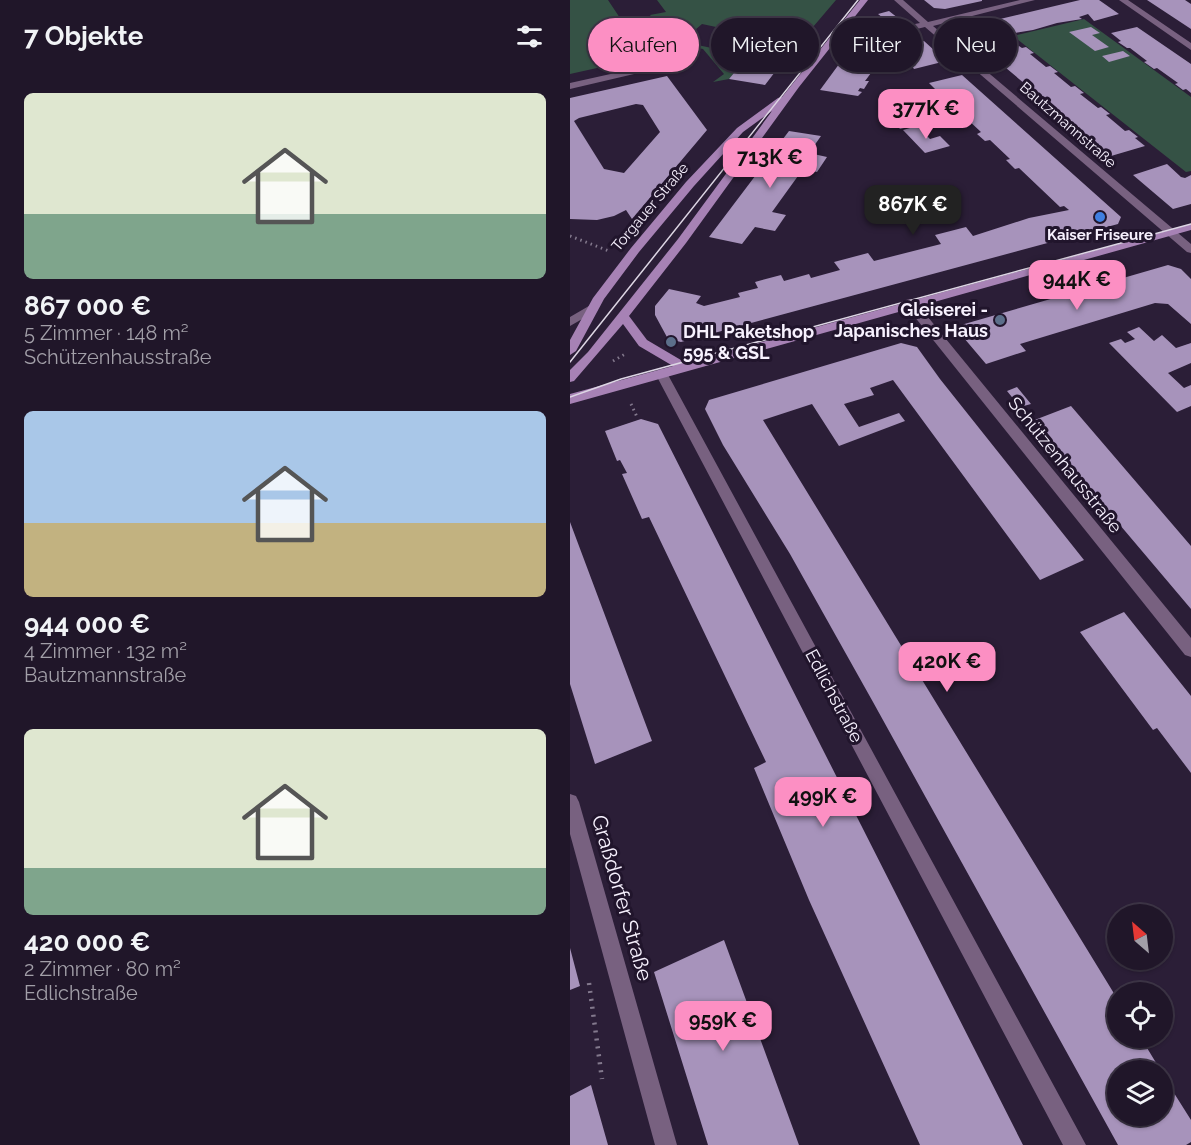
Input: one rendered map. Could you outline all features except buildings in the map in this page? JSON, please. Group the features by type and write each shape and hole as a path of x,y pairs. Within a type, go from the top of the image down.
{"main road":[{"path":"850,18 864,0"},
{"path":"570,378 623,316 720,191 796,86 831,43"},
{"name":"Torgauer Straße","path":"570,351 594,307 629,256 690,184 740,130 796,86"},
{"path":"570,399 1191,227"},
{"path":"623,316 643,343 684,367"}],"street":[{"name":"Bautzmannstraße","path":"898,0 1191,250"},
{"path":"922,26 1031,0"},
{"path":"1123,0 1191,47"},
{"name":"Schützenhausstraße","path":"910,303 1191,650"},
{"path":"570,322 594,307"},
{"name":"Edlichstraße","path":"661,373 1075,1145"},
{"name":"Graßdorfer Straße","path":"570,802 666,1145"}],"lane":[{"path":"570,78 675,58 570,86"}],"path":[{"path":"570,236 609,251"},
{"path":"630,401 637,417"},
{"path":"589,983 602,1079"}],"green space":[{"path":"570,0 608,0 620,18 588,18 588,70 570,74"},
{"path":"657,0 836,0 819,20 819,18 711,18 711,26 702,24 699,27 699,18 652,18 650,15 666,12"},
{"path":"1084,19 1191,97 1191,171 1186,172 1017,39 1017,35"},
{"path":"699,45 711,48 711,59 703,49 699,48"},
{"path":"722,72 735,72 729,79 713,82 724,74"}],"tram line":[{"path":"570,362 858,0"},
{"path":"570,397 621,379 1191,224"}],"place":[{"name":"Kaiser Friseure","path":"1100,217"},
{"name":"Gleiserei - Japanisches Haus","path":"1000,320"},
{"name":"DHL Paketshop 595 & GSL","path":"671,342"}]}
